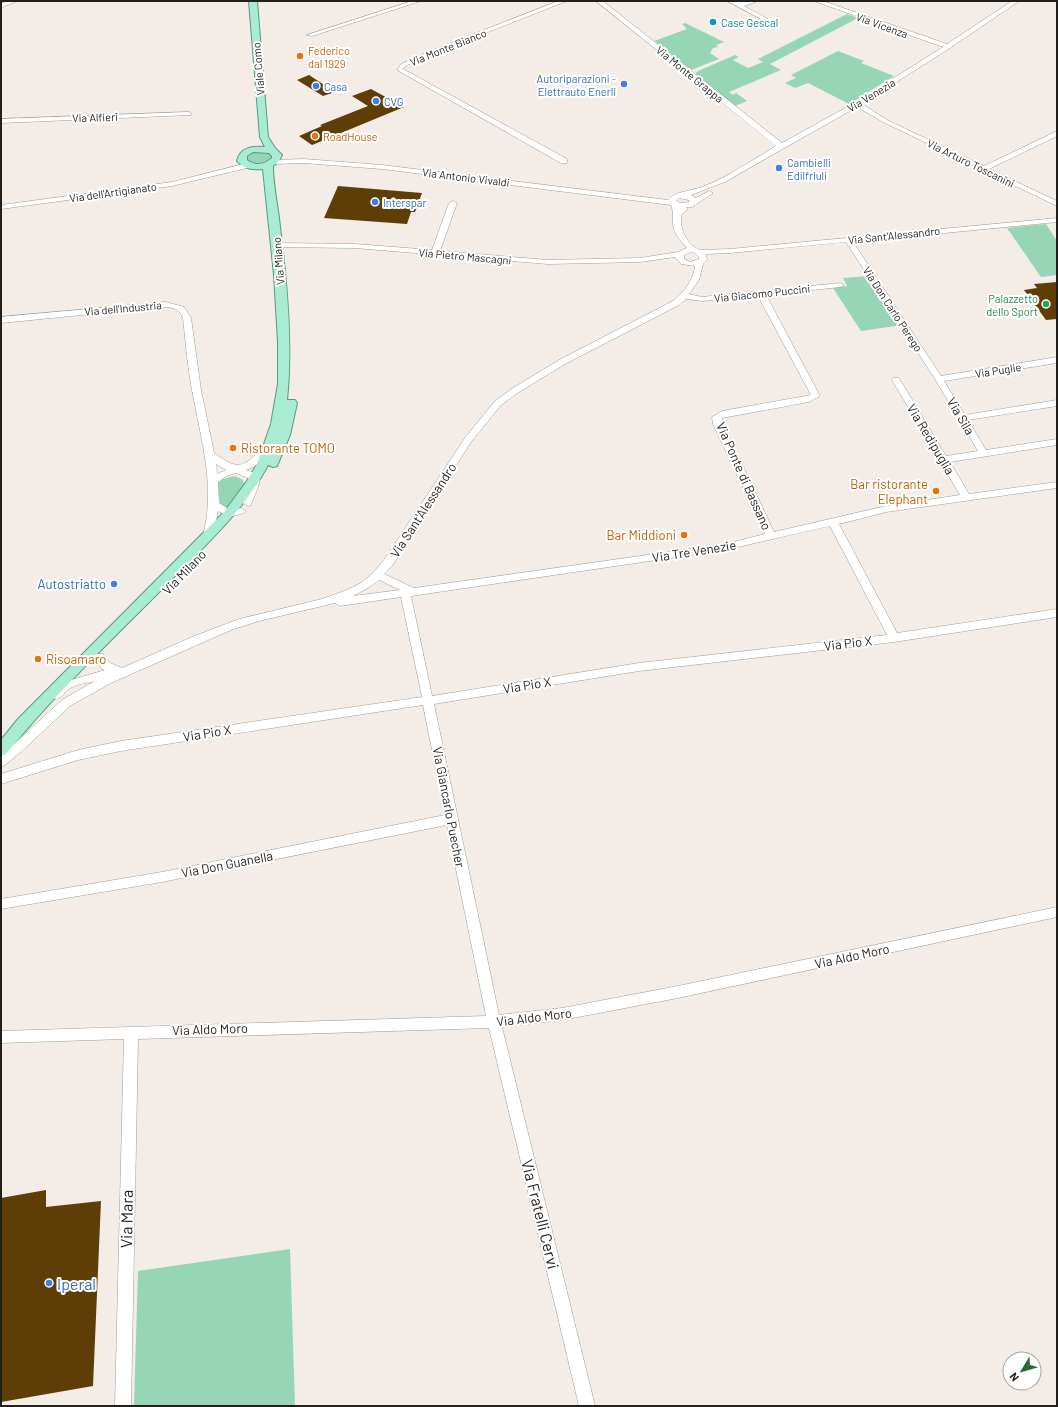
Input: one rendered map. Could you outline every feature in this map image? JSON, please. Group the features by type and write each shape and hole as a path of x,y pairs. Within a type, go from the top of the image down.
{"main road":[{"name":"Viale Como","path":"253,1 264,137"},
{"path":"268,178 245,162 243,155 264,137 273,151"},
{"path":"250,150 257,149 273,151"},
{"name":"Via Milano","path":"1,762 99,657 192,564 239,509 273,463 288,422 291,382 285,344 277,245 268,178 271,163 277,155 273,151"},
{"path":"245,162 262,166 271,163"},
{"name":"Via Milano","path":"1,750 23,723 208,536 239,509 254,478 264,463 282,404 285,371 285,344"}],"street":[{"path":"1,6 14,1"},
{"path":"310,35 418,1"},
{"name":"Via Monte Bianco","path":"564,1 424,55 403,65 400,68 400,70 564,161"},
{"name":"Via Monte Grappa","path":"599,1 781,146"},
{"path":"733,2 745,4 755,1"},
{"name":"Via Vicenza","path":"816,1 948,47"},
{"name":"Via Venezia","path":"678,198 702,191 722,182 781,146 857,104 948,47 1016,1"},
{"path":"733,2 765,19"},
{"path":"857,104 885,121"},
{"path":"850,108 885,121"},
{"name":"Via Alfieri","path":"1,121 189,114"},
{"name":"Via Arturo Toscanini","path":"885,121 1057,204"},
{"path":"983,168 1057,133"},
{"path":"273,151 304,161"},
{"path":"271,163 304,161"},
{"name":"Via Antonio Vivaldi","path":"304,161 382,167 628,198 678,198 684,206 691,204"},
{"name":"Via dell'Artigianato","path":"1,207 172,184 224,170 245,162"},
{"name":"Via Venezia","path":"678,213 710,193 722,182"},
{"path":"691,204 693,199 689,196 678,198 676,225 691,257"},
{"path":"435,254 453,203"},
{"name":"Via Sant'Alessandro","path":"120,671 238,622 329,601 353,593 376,578 486,415 498,403 516,390 553,367 669,307 686,293 698,273 691,257 1057,220"},
{"name":"Via Don Carlo Perego","path":"848,240 939,379"},
{"name":"Via Pietro Mascagni","path":"277,245 348,246 536,261 612,261 691,257"},
{"name":"Via Giacomo Puccini","path":"686,293 702,299 840,285"},
{"name":"Via Ponte di Bassano","path":"761,293 816,396 809,399 722,414 717,417 718,424 771,537"},
{"name":"Via dell'Industria","path":"1,320 137,307 166,305 178,306 184,311 187,318 196,388 210,455"},
{"name":"Via Puglie","path":"939,379 1057,360"},
{"name":"Via Sila","path":"939,379 984,454"},
{"name":"Via Redipuglia","path":"896,380 966,497"},
{"path":"962,418 1057,403"},
{"path":"943,460 1057,442"},
{"path":"213,481 219,476 255,462 270,446"},
{"path":"210,455 223,465 249,474 254,478 256,484 239,509 214,504"},
{"path":"208,536 212,522 214,504 210,455"},
{"name":"Via Tre Venezie","path":"329,601 350,601 388,596 725,547 886,508 1057,485"},
{"path":"833,522 894,638"},
{"path":"388,596 375,590 373,584 376,578 410,592"},
{"name":"Via Giancarlo Puecher","path":"410,592 407,598 493,1022"},
{"name":"Via Pio X","path":"1,779 70,758 106,749 435,700 639,667 894,638 1057,613"},
{"path":"99,657 106,666 120,671"},
{"path":"23,723 39,711 63,688 75,682 120,671"},
{"path":"1,762 24,744 66,704 120,671"},
{"path":"1,747 11,737"},
{"name":"Via Don Guanella","path":"1,904 162,877 452,819"},
{"name":"Via Aldo Moro","path":"1,1037 493,1022 562,1014 678,992 1057,912"},
{"name":"Via Fratelli Cervi","path":"493,1022 587,1406"},
{"name":"Via Mara","path":"123,1406 131,1032"}],"green space":[{"path":"847,14 858,18 770,64 781,70 729,92 733,95 736,93 747,101 735,106 695,74 698,71 735,55 739,57 733,60 748,68 763,62 758,59"},
{"path":"685,23 724,42 716,45 718,47 713,48 710,53 719,59 691,70 654,41 687,29 682,24"},
{"path":"838,51 864,61 861,63 894,76 849,104 808,83 795,88 785,83 796,78 791,75"},
{"path":"252,152 272,153 273,158 261,164 247,162 246,156"},
{"path":"1046,224 1057,241 1057,275 1041,277 1007,228"},
{"path":"870,276 902,325 861,331 833,288 847,286 843,278"},
{"path":"234,476 242,479 245,485 230,506 226,508 220,505 218,483 223,479"},
{"path":"290,1249 295,1406 134,1406 138,1271"}],"building":[{"name":"Casa","path":"309,75 335,92 323,96 297,80"},
{"path":"371,89 404,107 312,145 299,136 322,126 320,125 368,106 352,96"},
{"name":"Interspar","path":"338,186 422,193 415,212 411,212 407,224 324,218"},
{"name":"Palazzetto dello Sport","path":"1057,282 1057,319 1046,320 1024,290 1037,288 1034,284"},
{"name":"Iperal","path":"46,1190 46,1207 101,1201 93,1386 1,1402 1,1198"}],"place":[{"name":"Case Gescal","path":"713,22"},
{"name":"Federico dal 1929","path":"300,56"},
{"name":"Autoriparazioni - Elettrauto Enerli","path":"624,84"},
{"name":"Casa","path":"316,86"},
{"name":"CVG","path":"376,101"},
{"name":"RoadHouse","path":"315,136"},
{"name":"Cambielli Edilfriuli","path":"779,168"},
{"name":"Interspar","path":"375,202"},
{"name":"Palazzetto dello Sport","path":"1046,304"},
{"name":"Ristorante TOMO","path":"233,448"},
{"name":"Bar ristorante Elephant","path":"936,491"},
{"name":"Bar Middioni","path":"684,535"},
{"name":"Autostriatto","path":"114,584"},
{"name":"Risoamaro","path":"38,659"},
{"name":"Iperal","path":"49,1283"}]}
